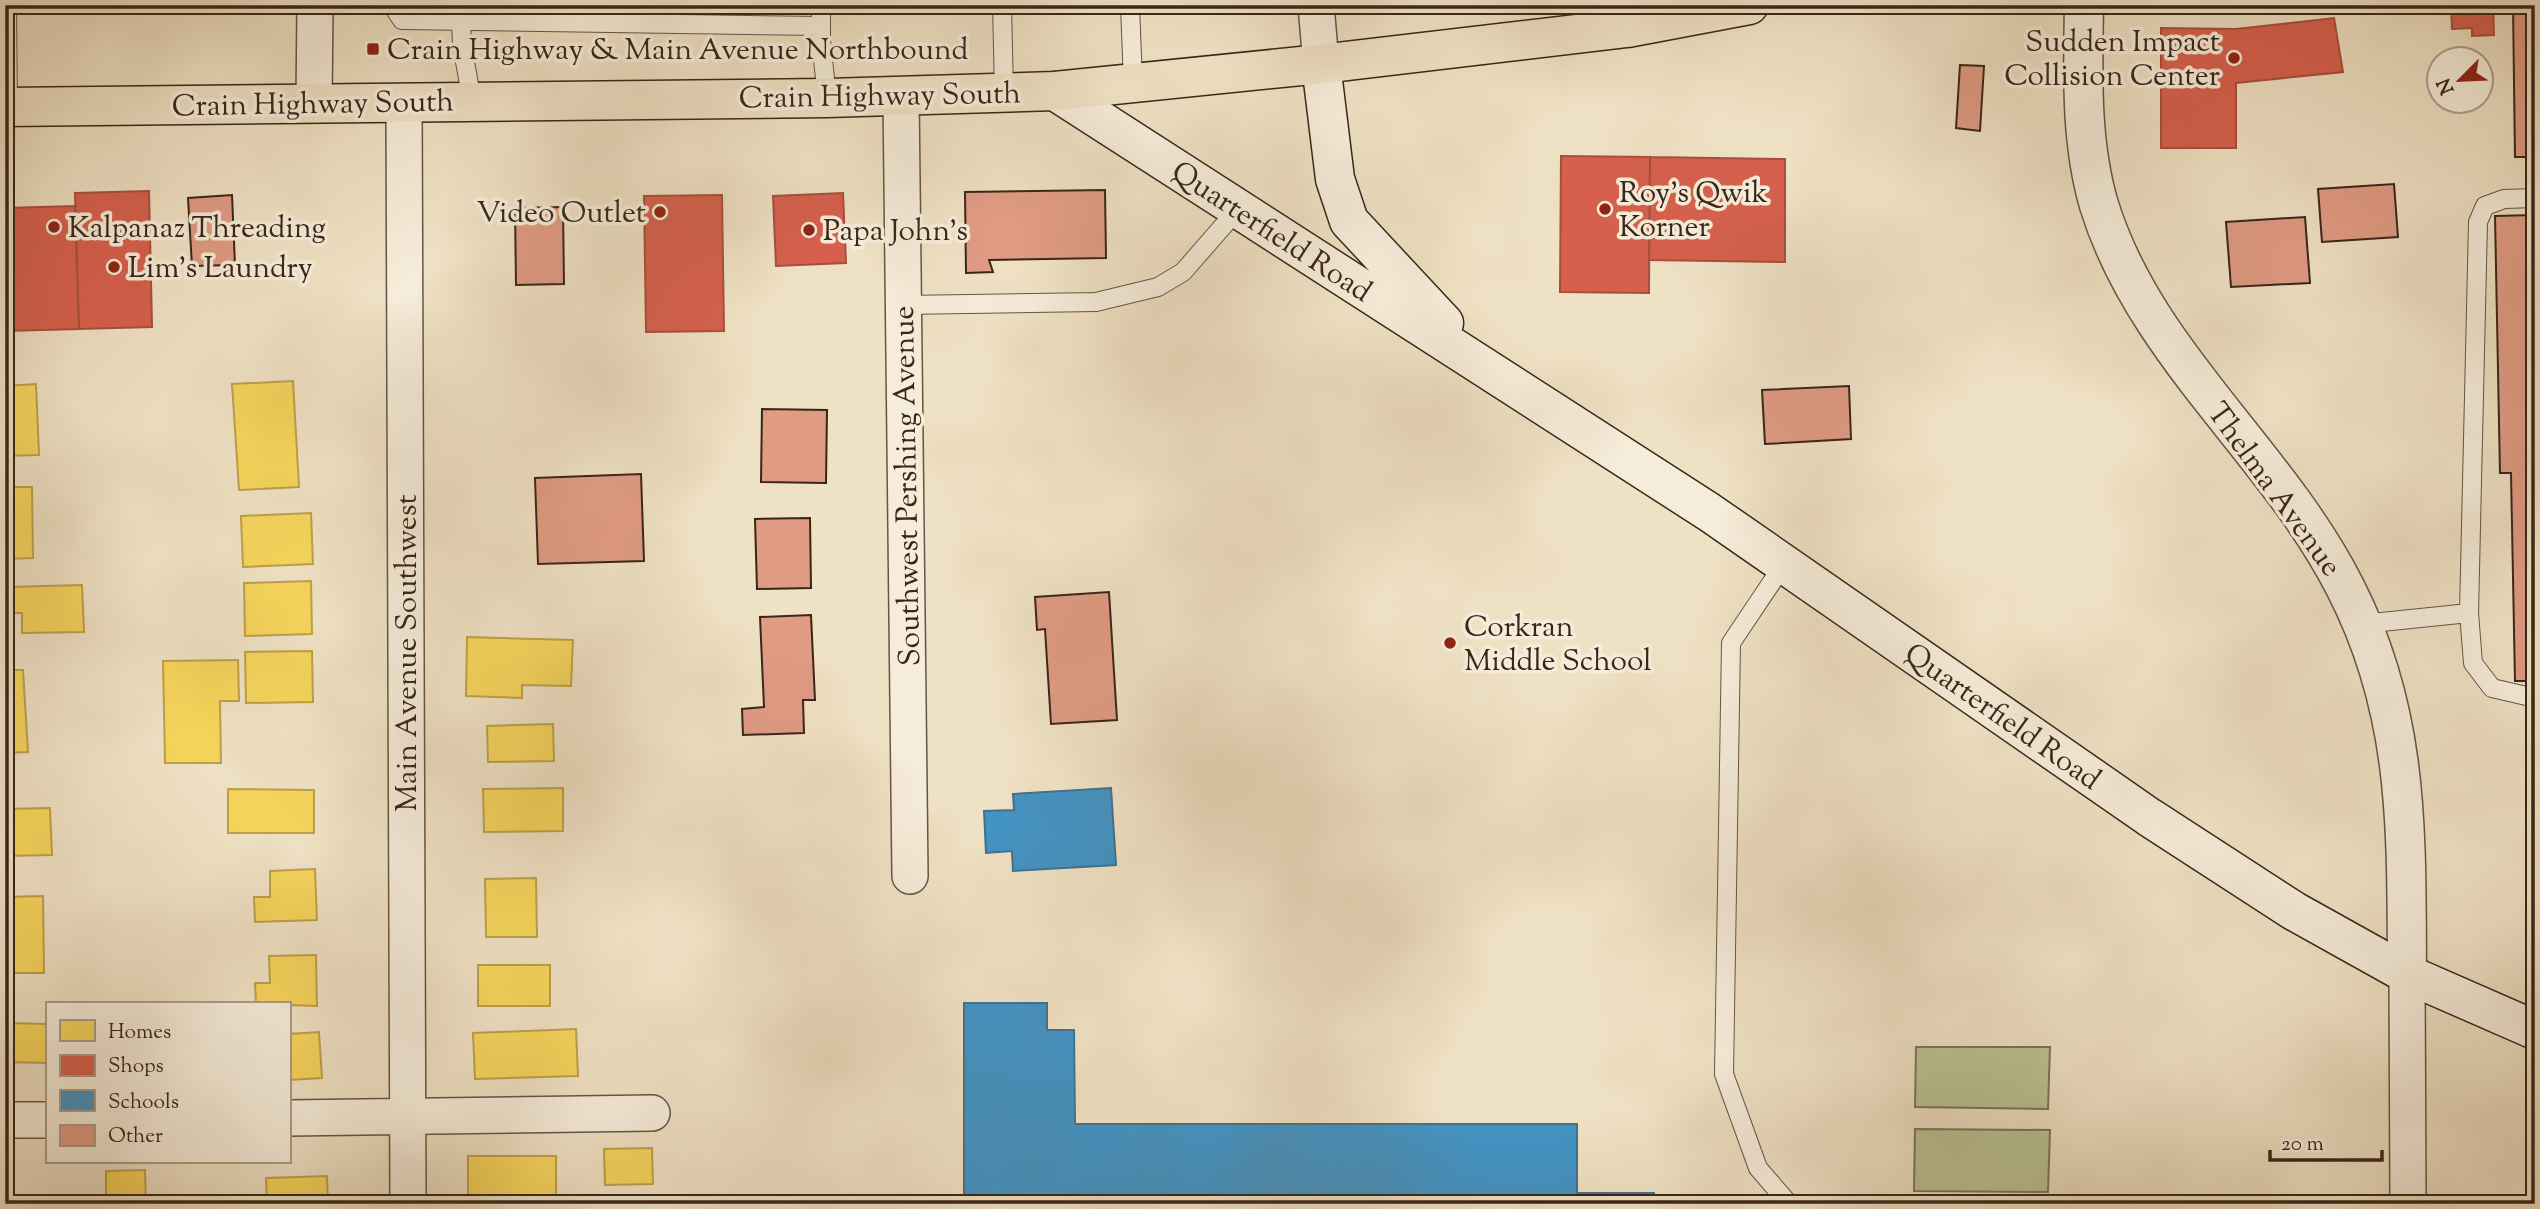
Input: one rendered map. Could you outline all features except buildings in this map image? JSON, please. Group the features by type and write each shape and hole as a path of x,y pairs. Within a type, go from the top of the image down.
{"main road":[{"name":"Thelma Avenue","path":"2084,5 2083,76 2087,138 2099,204 2113,243 2135,287 2175,351 2252,448 2324,549 2362,624 2387,695 2399,754 2406,840 2407,975"},
{"name":"Crain Highway South","path":"6,107 827,98 1055,91 1321,64 1625,17 1745,6"},
{"name":"Quarterfield Road","path":"1321,64 1335,178 1349,221 1390,268 1489,370"},
{"name":"Quarterfield Road","path":"1055,91 1709,512 2149,817 2250,883 2407,975 2535,1030"}],"street":[{"path":"314,103 315,5"},
{"path":"1316,5 1321,64"},
{"name":"Southwest Pershing Avenue","path":"901,96 910,876"},
{"name":"Main Avenue Southwest","path":"404,102 408,1204"},
{"name":"Thelma Avenue","path":"2407,975 2408,1204"},
{"path":"290,1118 652,1113"},
{"path":"5,1120 46,1120"}],"lane":[{"path":"6,107 7,5"},
{"path":"392,5 402,20 821,26"},
{"path":"821,5 827,98"},
{"path":"1002,5 1004,92"},
{"path":"1130,5 1133,83"},
{"path":"461,21 462,45 472,101"},
{"path":"2535,198 2504,199 2485,206 2478,222 2469,613 2473,663 2492,688 2535,698"},
{"path":"903,305 1096,302 1157,287 1183,272 1238,209"},
{"path":"1784,564 1731,643 1724,1074 1758,1168 1789,1204"},
{"path":"2362,624 2469,613"}],"green space":[{"path":"1916,1047 2050,1047 2048,1109 1915,1107"},
{"path":"1915,1129 2050,1130 2048,1192 1914,1191"}],"place":[{"name":"Crain Highway & Main Avenue Northbound","path":"373,49"},
{"name":"Sudden Impact Collision Center","path":"2234,58"},
{"name":"Roy's Qwik Korner","path":"1605,209"},
{"name":"Video Outlet","path":"660,212"},
{"name":"Kalpanaz Threading","path":"54,227"},
{"name":"Papa John's","path":"809,230"},
{"name":"Lim's Laundry","path":"114,267"},
{"name":"Corkran Middle School","path":"1450,643"}]}
